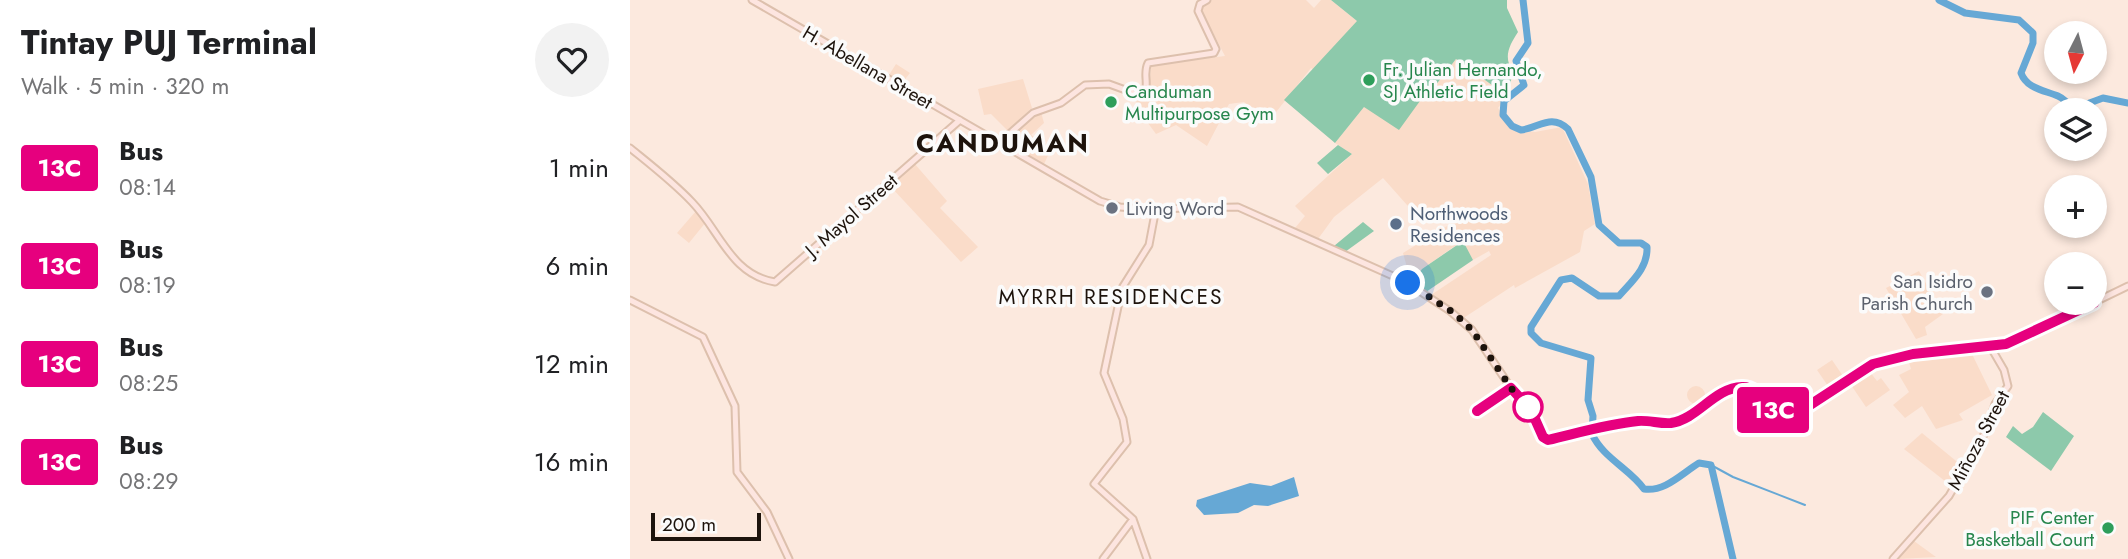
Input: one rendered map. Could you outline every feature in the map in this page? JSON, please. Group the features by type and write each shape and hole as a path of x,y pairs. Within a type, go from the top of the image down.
{"main road":[{"name":"H. Abellana Street","path":"752,0 1100,201 1120,207 1238,208 1408,283 1454,313 1484,344 1511,388 1532,411 1545,439 1640,421 1671,423 1686,418 1730,389 1743,387 1758,394 1781,417 1790,418 1873,364 1913,354 1990,346"},
{"path":"999,143 1035,112 1061,103 1086,85 1110,84 1142,96 1148,86 1145,70 1148,63 1214,53 1216,48 1198,11 1200,4 1207,0"},
{"name":"J. Mayol Street","path":"630,148 692,202 732,258 746,271 759,279 775,282 960,120"},
{"path":"1147,559 1133,519 1099,492 1094,484 1127,440 1123,419 1104,373 1122,288 1143,258 1156,208"},
{"path":"2107,296 2128,286"},
{"path":"630,300 703,337 735,406 737,472 767,512 789,559"},
{"path":"1990,346 2025,337 2068,315"},
{"name":"Miñoza Street","path":"1893,559 1949,496 1986,431 1995,404 2008,386 2004,370 1990,346"},
{"path":"1103,559 1133,519"}],"shaded area":[{"path":"1212,0 1306,0 1314,8 1321,0 1331,0 1357,21 1379,58 1428,95 1456,59 1507,96 1498,108 1514,129 1535,132 1562,127 1588,184 1595,224 1584,231 1580,252 1515,288 1514,285 1462,319 1431,295 1491,255 1489,251 1473,260 1462,241 1422,269 1413,280 1410,278 1403,253 1452,223 1446,212 1429,222 1407,205 1383,178 1334,217 1318,239 1295,228 1305,216 1295,206 1352,154 1335,143 1364,107 1311,68 1269,121 1244,102 1229,104 1207,146 1176,125 1156,134 1139,111 1136,100 1143,99 1149,93 1151,65 1225,56 1201,10 1201,7"},
{"path":"896,64 910,73 902,83 889,75"},
{"path":"1023,79 1032,108 1008,131 991,114 984,115 978,89"},
{"path":"1041,112 1044,123 1031,135 1052,147 1044,164 1005,141"},
{"path":"914,163 947,201 940,208 978,247 961,262 890,186"},
{"path":"696,211 706,222 689,243 677,233"},
{"path":"1919,271 1943,314 1925,327 1927,335 1916,339 1886,288"},
{"path":"1971,352 1992,395 1959,414 1963,420 1936,429 1922,406 1905,418 1893,405 1909,392 1899,375 1911,369 1908,359"},
{"path":"1832,360 1843,376 1828,386 1817,370"},
{"path":"1870,372 1877,381 1881,378 1890,390 1866,407 1851,385"},
{"path":"1696,386 1702,389 1705,395 1702,401 1696,404 1690,401 1687,395 1690,389"},
{"path":"1922,433 1961,465 1950,485 1904,449"},
{"path":"1914,541 1936,557 1898,559"}],"green space":[{"path":"1331,0 1507,0 1507,8 1518,32 1508,52 1508,61 1513,72 1507,96 1456,59 1428,95 1425,94 1399,130 1364,107 1335,143 1284,100 1357,21"},
{"path":"1338,145 1352,154 1328,174 1317,163"},
{"path":"1363,222 1374,231 1345,252 1334,246"},
{"path":"1463,241 1473,260 1426,292 1412,282 1422,269"},
{"path":"2043,412 2074,436 2051,471 2006,437 2013,426 2022,434 2033,427"}],"water":[{"path":"1294,477 1299,496 1268,506 1254,505 1238,513 1204,515 1196,506 1197,500 1250,483 1271,486"}],"waterway":[{"path":"1523,0 1528,43 1516,61 1524,85 1504,101 1503,115 1512,126 1521,130 1550,122 1562,124 1568,129 1591,177 1599,225 1619,243 1641,243 1647,247 1642,268 1619,296 1599,296 1572,278 1561,280 1531,327 1531,333 1541,343 1591,358 1588,400 1593,416 1592,434 1603,450 1644,489 1666,485 1699,463 1711,465 1733,559"},
{"path":"1939,0 1965,13 2019,20 2033,33 2033,43 2021,73 2032,86 2058,96 2076,108 2103,98 2128,103"},
{"path":"1711,465 1733,477 1805,505"}],"bus line":[{"name":"13C","path":"1477,411 1511,388 1531,410 1543,437 1548,440 1640,421 1671,423 1686,418 1730,389 1747,387 1781,417 1790,418 1800,414 1844,380 1873,364 1913,354 2006,344 2070,315"}],"place":[{"name":"Fr. Julian Hernando, SJ Athletic Field","path":"1369,80"},
{"name":"Canduman Multipurpose Gym","path":"1111,102"},
{"name":"Living Word","path":"1112,208"},
{"name":"Northwoods Residences","path":"1396,224"},
{"name":"San Isidro Parish Church","path":"1987,292"},
{"name":"PIF Center Basketball Court","path":"2108,528"}],"district":[{"name":"CANDUMAN","path":"1003,143"},
{"name":"MYRRH RESIDENCES","path":"1111,297"}],"route":[{"path":"1408,283 1454,313 1472,330 1484,344 1511,388 1528,407"}]}
